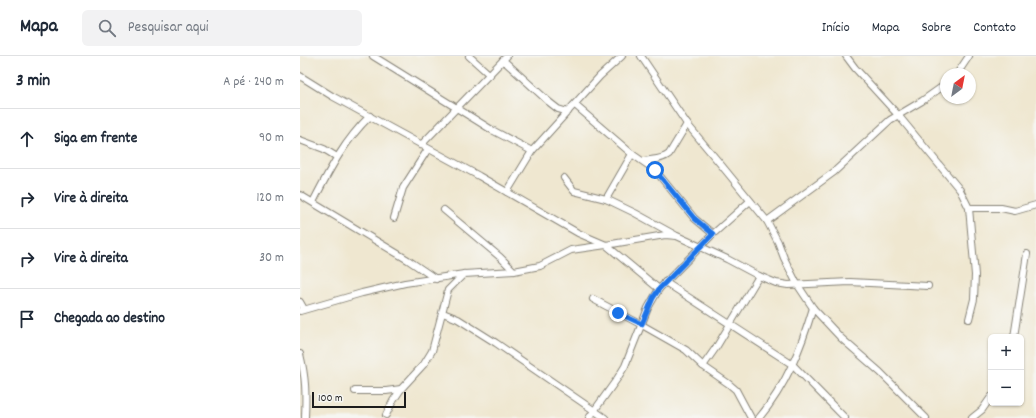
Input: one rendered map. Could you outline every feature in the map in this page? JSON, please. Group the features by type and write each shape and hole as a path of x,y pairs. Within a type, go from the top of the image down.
{"street":[{"path":"373,56 492,130 532,150"},
{"path":"469,56 490,75"},
{"path":"507,192 532,150 575,105 600,76 622,56"},
{"path":"641,56 687,124 766,221 778,242 797,284 813,308 841,338 880,372 926,418"},
{"path":"846,56 898,115 960,190 969,208 975,274 974,299 969,319"},
{"path":"961,68 969,56"},
{"path":"422,145 505,58 558,109 562,118"},
{"path":"300,76 332,96 507,192 578,233 606,245 659,289"},
{"path":"766,221 834,172 882,126 940,88"},
{"path":"575,105 632,154 644,161 662,177 694,218 713,234"},
{"path":"558,109 568,112"},
{"path":"313,202 337,157 358,128 370,116"},
{"path":"644,161 662,158 669,154 687,124"},
{"path":"300,140 324,149 337,157"},
{"path":"394,218 403,188 428,149"},
{"path":"606,199 632,154"},
{"path":"564,178 574,191 606,199 677,236 776,283 788,285 850,282 928,286"},
{"path":"300,195 439,279 448,290"},
{"path":"589,418 625,366 653,298 659,289 713,234 750,201"},
{"path":"969,208 1001,208 1015,211 1036,205"},
{"path":"444,210 500,257 514,271"},
{"path":"300,302 302,310 369,291 405,283 464,274 514,271 540,266 571,250 665,235 677,236"},
{"path":"1014,334 1027,254"},
{"path":"386,415 401,389 424,364 432,351 448,290 464,274"},
{"path":"703,366 730,326 759,276"},
{"path":"665,282 793,366 845,418"},
{"path":"593,299 642,324 686,350 703,366 736,390 751,418"},
{"path":"759,418 772,402 793,366 804,340 813,308"},
{"path":"443,313 458,319 496,343 604,418"},
{"path":"300,354 305,376 305,418"},
{"path":"355,391 386,391 401,389"},
{"path":"972,418 982,410 988,401"}],"route":[{"path":"618,313 642,324 648,308 659,289 713,234 694,218 655,170"}]}
